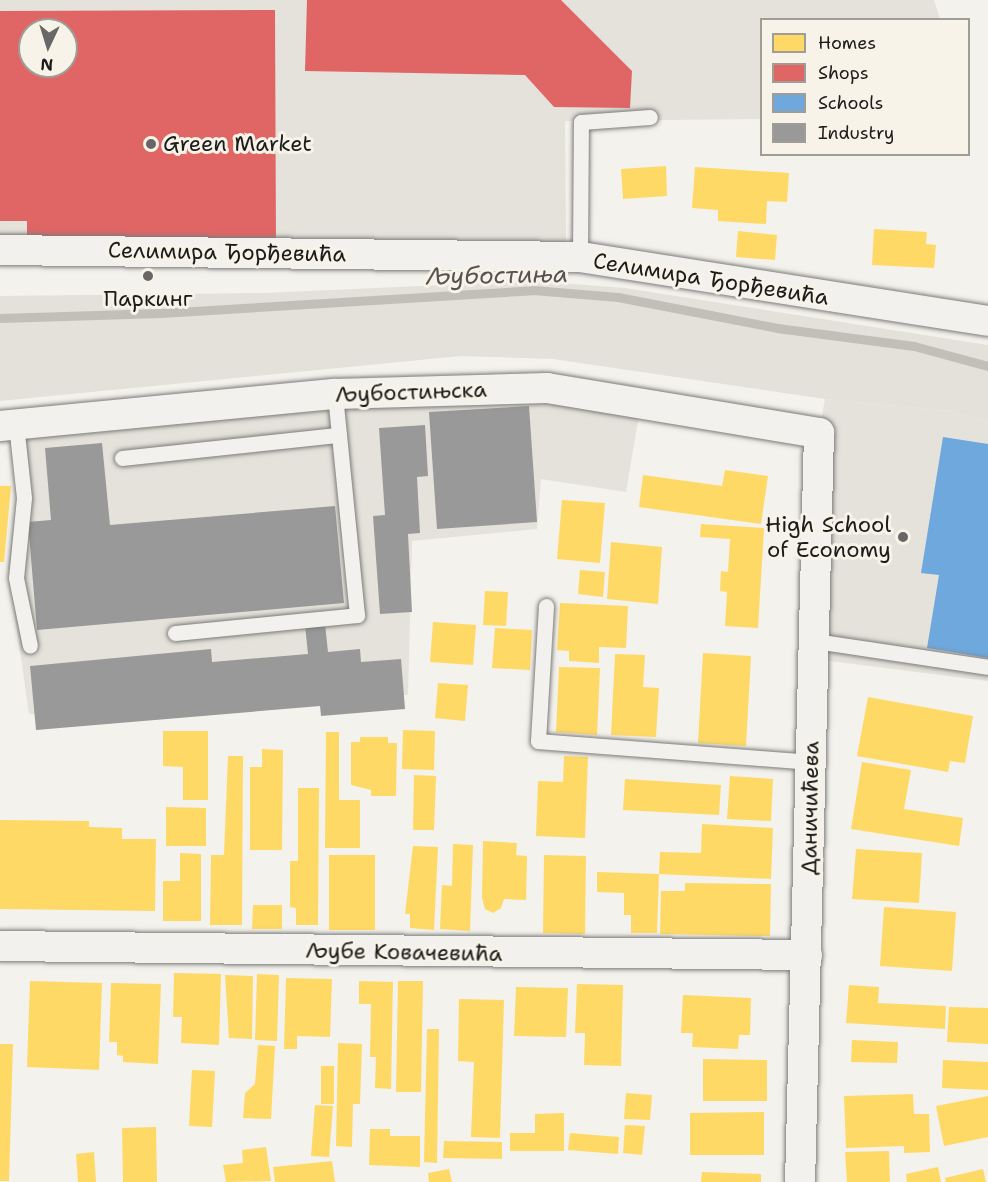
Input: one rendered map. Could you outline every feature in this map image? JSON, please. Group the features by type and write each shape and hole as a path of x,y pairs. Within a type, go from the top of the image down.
{"street":[{"name":"Селимира Ђорђевића","path":"0,250 580,257 988,321"},
{"name":"Љубостињска","path":"8,425 335,394 548,388 819,433"},
{"name":"Даничићева","path":"800,1182 819,433"},
{"name":"Љубе Ковачевића","path":"0,946 807,955"}],"lane":[{"path":"580,257 581,122 650,117"},
{"path":"175,633 357,615 335,394"},
{"path":"8,425 24,498 16,578 30,646"},
{"path":"122,458 339,435"},
{"path":"546,606 538,741 812,762"},
{"path":"814,641 988,667"}],"shaded area":[{"path":"0,0 934,0 940,18 760,18 760,119 565,121 566,243 0,248"},
{"path":"534,281 625,288 988,345 988,421 950,411 825,399 553,359 461,356 0,401 0,296 264,293"},
{"path":"335,394 641,403 626,492 541,479 537,529 412,541 408,695 29,714 8,567 17,502 16,424"},
{"name":"High School of Economy","path":"825,399 950,411 988,421 988,681 814,659 819,433"}],"building: Homes":[{"path":"666,166 667,196 623,199 621,169"},
{"path":"695,167 789,173 787,202 767,201 766,224 718,221 718,210 692,208"},
{"path":"874,229 927,232 926,244 936,245 934,268 872,265"},
{"path":"738,231 777,235 775,260 736,257"},
{"path":"725,470 768,476 761,524 639,507 643,475 722,486"},
{"path":"0,486 11,486 4,562 0,562"},
{"path":"562,500 605,503 600,563 557,559"},
{"path":"701,524 764,528 758,628 725,626 727,592 720,591 721,571 728,572 730,539 700,537"},
{"path":"611,542 662,547 658,604 607,599"},
{"path":"580,570 605,572 603,597 578,594"},
{"path":"485,591 508,592 506,626 483,625"},
{"path":"560,603 628,606 626,648 599,647 599,663 569,661 569,651 557,650"},
{"path":"433,622 476,625 473,665 430,662"},
{"path":"495,628 532,630 530,670 492,668"},
{"path":"703,653 751,656 746,746 698,743"},
{"path":"615,654 645,655 643,687 659,688 656,737 611,735"},
{"path":"559,667 600,668 597,735 556,732"},
{"path":"438,683 468,685 465,721 435,718"},
{"path":"868,697 973,716 965,763 950,761 948,772 857,756"},
{"path":"403,730 435,731 434,770 402,769"},
{"path":"163,731 208,731 208,800 183,800 183,767 163,766"},
{"path":"326,732 339,732 339,800 360,800 360,848 325,848"},
{"path":"360,737 388,737 388,743 397,743 396,796 371,796 371,790 351,785 351,742 360,742"},
{"path":"262,749 283,750 282,850 250,850 250,767 262,767"},
{"path":"228,756 243,756 242,925 210,925 211,855 224,855"},
{"path":"564,756 588,757 585,838 536,836 538,781 563,782"},
{"path":"862,762 911,770 904,809 963,818 959,846 851,829"},
{"path":"414,775 436,776 434,830 413,830"},
{"path":"730,776 773,779 771,821 727,819"},
{"path":"625,779 721,785 719,815 623,810"},
{"path":"298,788 319,788 318,925 296,925 296,908 290,907 290,861 298,861"},
{"path":"166,807 206,808 206,846 166,846"},
{"path":"0,820 89,821 89,827 122,828 122,839 156,839 155,911 0,909"},
{"path":"702,824 773,828 771,879 659,874 660,852 701,853"},
{"path":"483,841 517,843 516,855 527,856 526,900 504,899 501,908 493,913 485,909 482,898"},
{"path":"453,844 473,845 470,931 440,929 442,885 452,886"},
{"path":"413,846 438,847 434,930 410,928 410,914 405,914"},
{"path":"856,849 922,853 919,903 852,899"},
{"path":"180,853 201,854 201,921 163,921 163,881 180,881"},
{"path":"329,855 375,855 375,930 329,930"},
{"path":"544,855 586,856 585,934 543,933"},
{"path":"597,872 659,874 657,933 631,933 631,915 624,915 624,893 597,892"},
{"path":"685,883 771,884 770,936 660,934 661,891 685,891"},
{"path":"253,905 282,905 282,929 252,929"},
{"path":"884,907 956,912 952,971 880,966"},
{"path":"174,973 221,974 219,1045 181,1043 182,1017 173,1017"},
{"path":"257,974 279,975 277,1041 255,1040"},
{"path":"225,975 253,976 252,1039 229,1038"},
{"path":"286,978 332,979 330,1037 297,1036 297,1049 284,1049"},
{"path":"30,981 102,983 99,1070 27,1067"},
{"path":"359,981 393,982 391,1089 375,1088 376,1057 370,1057 371,1004 359,1004"},
{"path":"398,981 423,981 421,1092 396,1092"},
{"path":"111,983 161,984 158,1064 123,1062 123,1056 117,1055 117,1042 109,1042"},
{"path":"577,984 623,985 621,1066 584,1065 585,1033 575,1033"},
{"path":"849,985 879,987 878,1003 946,1006 945,1029 846,1023"},
{"path":"516,987 568,988 566,1037 514,1036"},
{"path":"683,995 751,998 750,1035 739,1035 738,1049 692,1047 693,1033 681,1033"},
{"path":"459,999 504,1000 500,1138 471,1137 474,1062 458,1061"},
{"path":"949,1007 988,1008 988,1044 947,1042"},
{"path":"427,1029 439,1029 437,1163 424,1162"},
{"path":"852,1040 898,1042 897,1063 851,1062"},
{"path":"338,1043 362,1044 360,1104 353,1104 352,1147 336,1146"},
{"path":"0,1044 13,1044 9,1181 0,1181"},
{"path":"258,1045 275,1046 271,1119 243,1118 245,1093 255,1084"},
{"path":"703,1059 767,1060 767,1101 703,1101"},
{"path":"943,1060 988,1062 988,1090 942,1088"},
{"path":"321,1066 334,1066 334,1104 321,1104"},
{"path":"192,1070 215,1071 212,1127 189,1126"},
{"path":"626,1093 652,1095 650,1120 624,1119"},
{"path":"913,1094 914,1114 929,1114 930,1152 904,1153 904,1146 846,1148 844,1096"},
{"path":"988,1096 988,1137 944,1146 936,1106"},
{"path":"315,1105 333,1106 329,1157 311,1156"},
{"path":"764,1112 764,1155 690,1155 690,1113"},
{"path":"564,1113 564,1151 510,1151 510,1133 535,1133 535,1114"},
{"path":"625,1125 645,1126 642,1155 623,1153"},
{"path":"156,1127 157,1182 123,1182 122,1128"},
{"path":"370,1129 390,1129 390,1136 420,1136 420,1167 369,1165"},
{"path":"570,1133 619,1137 618,1154 568,1150"},
{"path":"444,1141 502,1142 502,1159 443,1158"},
{"path":"266,1147 271,1181 226,1182 223,1165 243,1163 242,1150"},
{"path":"889,1151 890,1182 847,1182 845,1152"},
{"path":"94,1152 96,1182 78,1182 76,1154"},
{"path":"332,1161 335,1182 275,1182 273,1167"},
{"path":"938,1167 941,1182 907,1182 906,1174"},
{"path":"449,1169 452,1182 429,1182 428,1173"},
{"path":"983,1169 986,1182 946,1182 945,1178"},
{"path":"702,1172 761,1174 761,1182 701,1182"}],"building: Shops":[{"path":"307,0 561,0 632,71 630,108 554,107 525,75 305,71"},
{"name":"Green Market","path":"275,10 276,246 27,249 27,221 0,221 0,11"}],"building: Schools":[{"path":"943,437 988,444 988,658 927,648 939,575 921,573"}],"building: Industry":[{"path":"529,406 537,522 437,529 429,412"},
{"path":"425,425 428,476 417,477 420,533 408,534 412,612 380,614 373,516 385,515 379,428"},
{"path":"102,443 110,525 335,506 344,603 37,630 28,522 51,520 45,448"},
{"path":"325,624 328,652 360,649 361,662 401,659 405,709 321,716 320,706 36,730 30,666 211,649 212,662 308,654 305,625"}],"waterway":[{"name":"Љубостиња","path":"0,318 161,313 533,290 618,297 777,328 914,346 988,366"}],"place":[{"name":"Green Market","path":"151,144"},
{"name":"Паркинг","path":"148,276"},
{"name":"High School of Economy","path":"903,537"}]}
